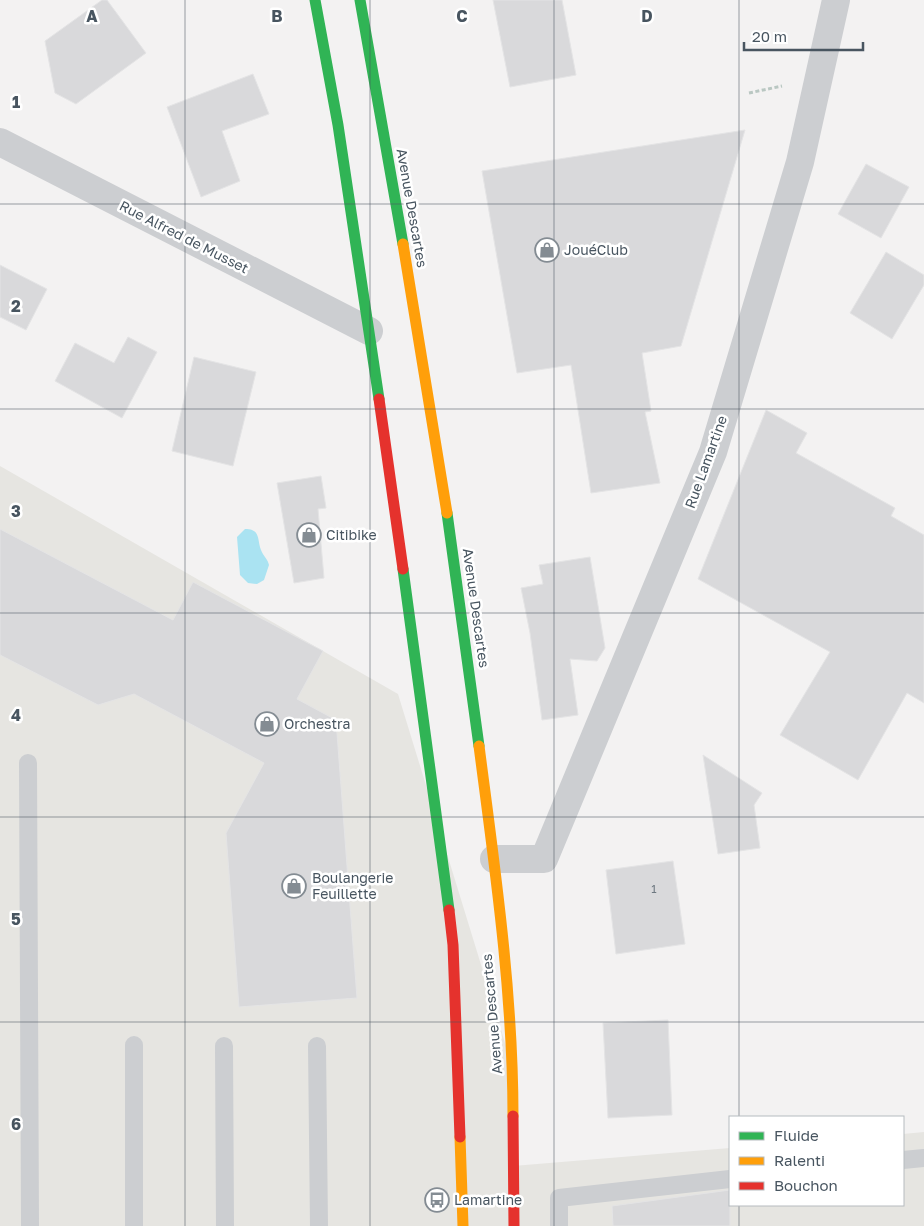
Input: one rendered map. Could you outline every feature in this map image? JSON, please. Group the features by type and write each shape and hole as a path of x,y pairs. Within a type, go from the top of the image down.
{"main road":[{"path":"315,0 338,126 369,331 422,703 452,945 463,1226"},
{"name":"Avenue Descartes","path":"360,0 430,400 460,596 494,859 513,1068 514,1226"}],"street":[{"name":"Rue Lamartine","path":"494,859 544,859 713,452 800,162 836,0"},
{"name":"Rue Alfred de Musset","path":"0,142 369,331"}],"lane":[{"path":"28,763 30,1226"},
{"path":"134,1045 134,1226"},
{"path":"224,1046 225,1226"},
{"path":"317,1046 319,1226"},
{"path":"904,1160 924,1158"},
{"path":"559,1226 559,1198 729,1179"}],"shaded area":[{"path":"0,466 398,694 513,1069 513,1166 729,1148 729,1206 904,1206 904,1134 924,1132 924,1226 0,1226"}],"water":[{"path":"245,529 254,531 258,536 261,550 269,565 264,580 257,584 248,583 240,575 237,537"}],"building":[{"path":"102,0 107,0 146,53 76,104 55,93 45,41"},
{"path":"493,0 562,0 576,75 510,87"},
{"path":"253,74 269,114 222,131 240,181 201,197 167,107"},
{"path":"745,130 681,346 642,353 651,411 645,412 660,483 591,493 571,365 517,373 482,171"},
{"path":"866,164 909,187 881,238 838,214"},
{"path":"886,252 924,275 924,285 892,339 850,313"},
{"path":"0,265 47,289 26,330 0,317"},
{"path":"128,337 157,352 122,418 55,381 75,343 114,363"},
{"path":"194,357 256,372 233,466 172,451"},
{"path":"766,410 807,433 796,453 895,508 891,516 924,535 924,703 907,693 858,780 780,735 830,652 698,579"},
{"path":"321,476 326,508 318,509 324,578 294,583 277,483"},
{"path":"0,529 173,620 193,582 323,651 297,699 336,720 357,998 239,1007 226,833 264,763 134,694 98,705 0,655"},
{"path":"590,557 605,648 597,661 570,659 578,715 542,720 530,633 521,588 543,584 539,565"},
{"path":"703,755 762,793 754,805 760,848 718,854"},
{"path":"673,861 685,944 616,954 606,870"},
{"path":"668,1020 672,1115 608,1118 603,1023"},
{"path":"729,1190 730,1226 613,1226 612,1206"}],"traffic: fast":[{"path":"315,0 338,125 379,399"},
{"path":"360,0 403,244"},
{"path":"447,513 479,746"},
{"path":"403,569 449,910"}],"traffic: slow":[{"path":"403,244 447,513"},
{"path":"479,746 497,885 506,977 510,1024 513,1116"},
{"path":"460,1137 463,1226"}],"traffic: jam":[{"path":"379,399 403,569"},
{"path":"449,910 453,945 460,1137"},
{"path":"513,1116 514,1226"}],"place":[{"name":"JouéClub","path":"547,250"},
{"name":"Citibike","path":"309,535"},
{"name":"Orchestra","path":"267,724"},
{"name":"Boulangerie Feuillette","path":"294,886"},
{"name":"Lamartine","path":"437,1200"}]}
